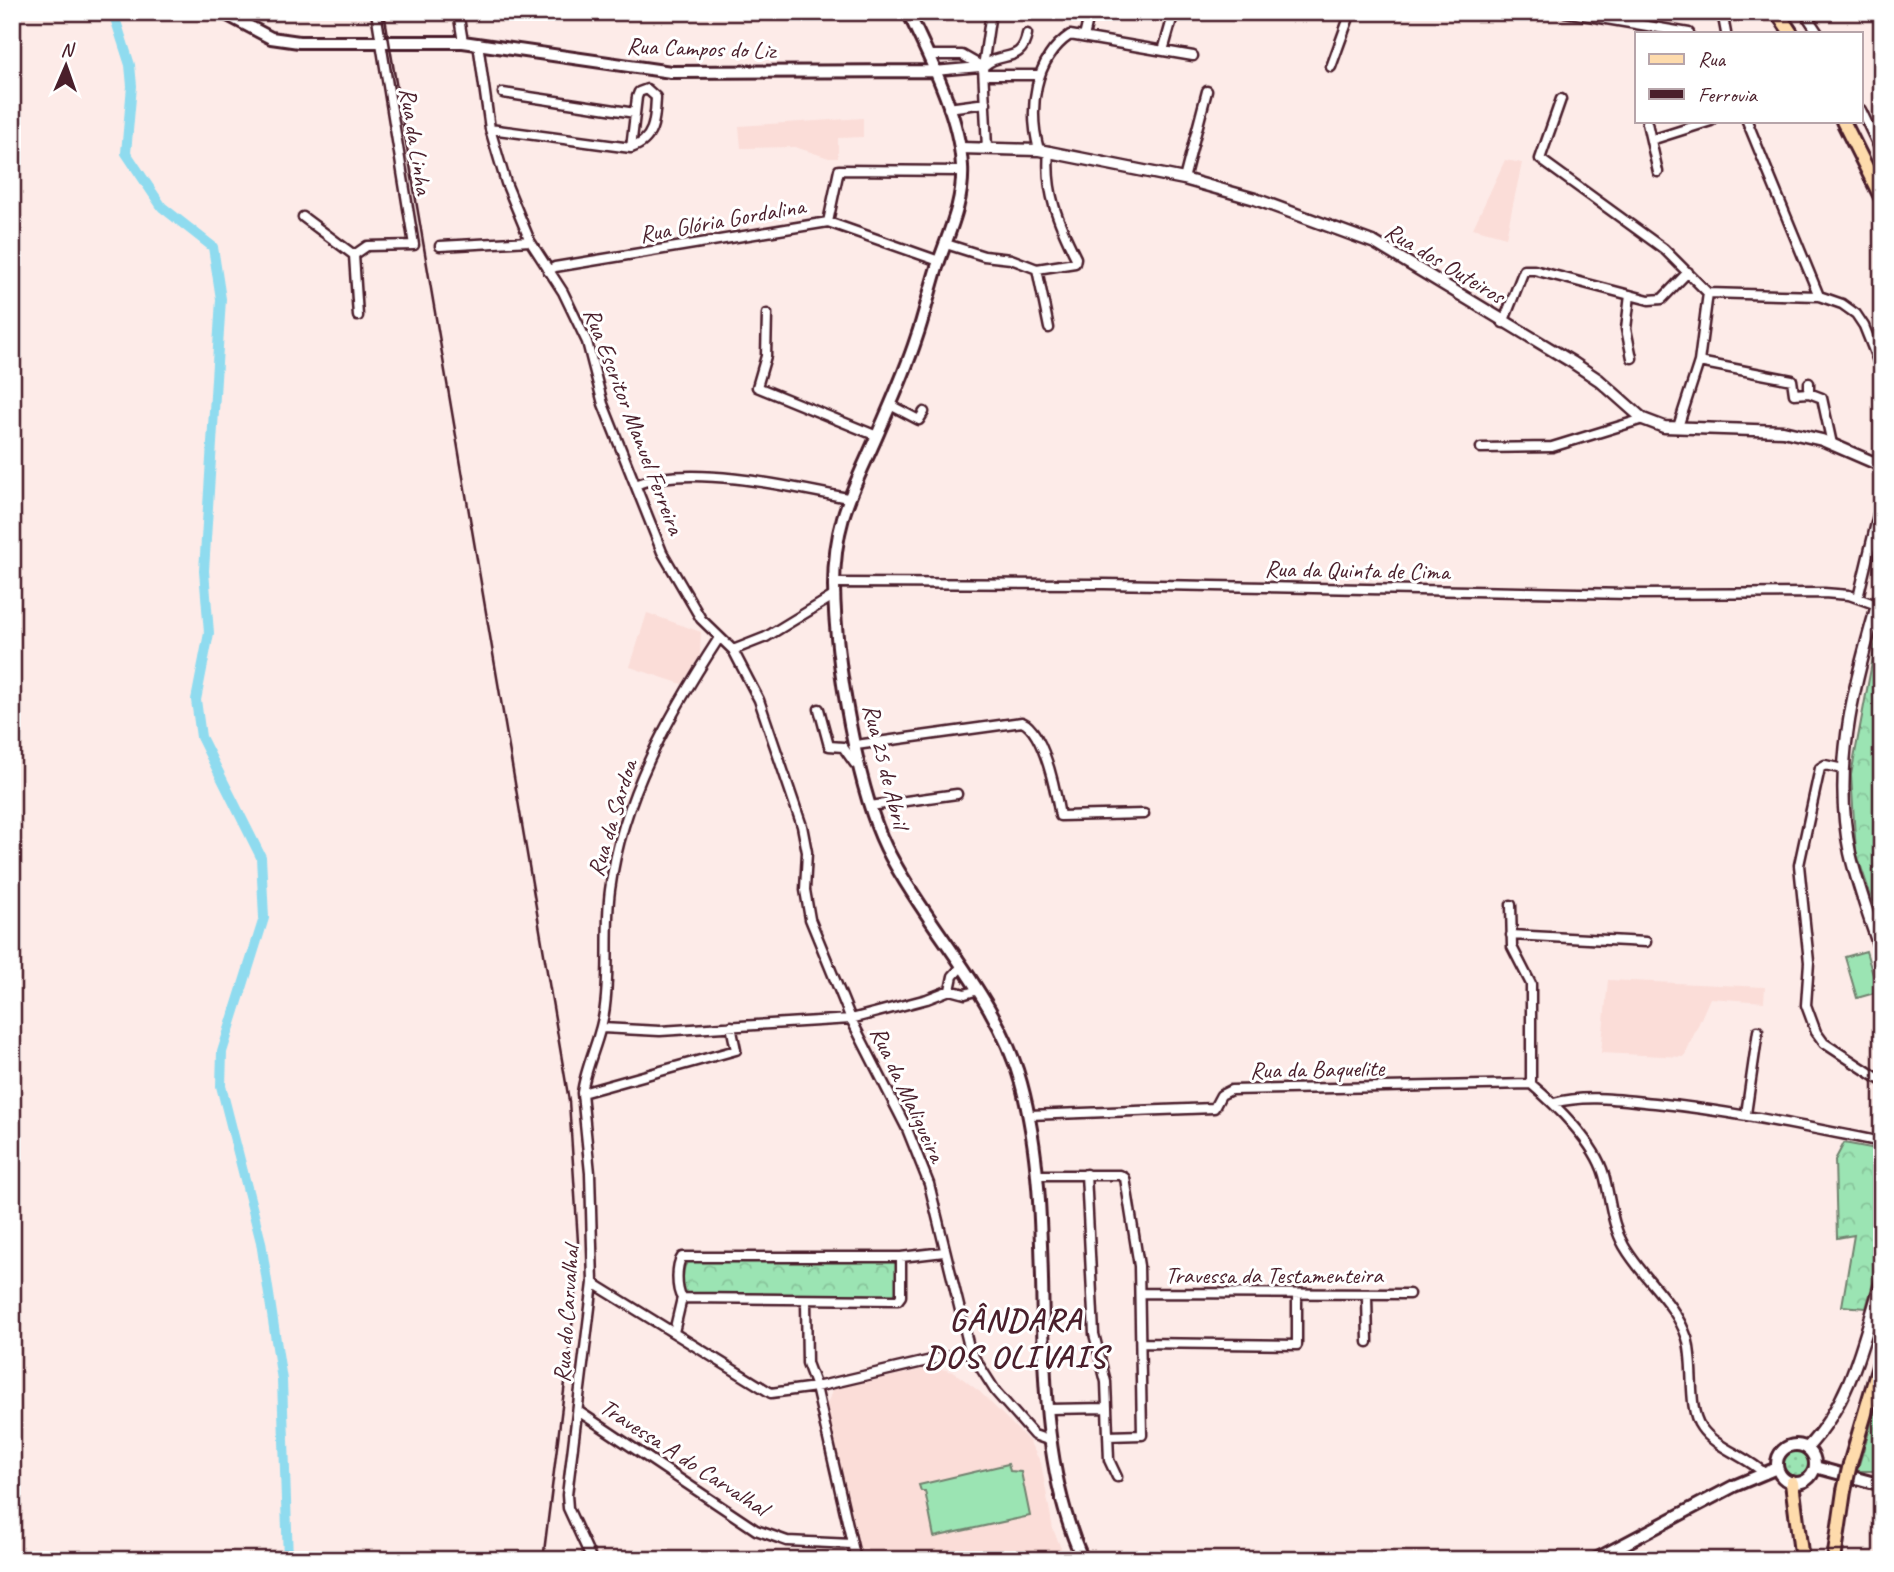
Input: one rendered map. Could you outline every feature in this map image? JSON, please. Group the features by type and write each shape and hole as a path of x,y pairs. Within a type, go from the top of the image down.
{"main road":[{"name":"Rua Campos do Liz","path":"222,12 252,30 286,41 478,43 671,72 934,71"},
{"name":"Rua 25 de Abril","path":"908,12 948,108 960,148 963,170 960,200 915,341 877,436 847,498 840,525 834,589 842,672 870,806 893,861 978,990 1012,1055 1029,1115 1038,1175 1051,1441 1057,1490 1083,1560"},
{"path":"1777,12 1790,32"},
{"path":"1844,122 1882,199"},
{"path":"1833,1560 1850,1464 1882,1356"},
{"path":"1796,1445 1807,1448 1813,1454 1815,1467 1807,1480 1792,1483 1784,1479 1777,1468 1777,1459 1785,1448 1796,1445"},
{"path":"1815,1467 1882,1485"},
{"path":"1594,1560 1777,1468"},
{"path":"1792,1483 1802,1560"},
{"name":"Rua 25 de Abril","path":"1067,1521 1090,1560"},
{"path":"1838,1531 1841,1560"},
{"path":"1610,1560 1626,1544"}],"street":[{"name":"Rua da Linha","path":"354,255 367,246 414,245 376,12"},
{"path":"458,12 463,42"},
{"path":"988,148 983,71 991,12"},
{"path":"1084,37 1090,12"},
{"path":"1163,51 1174,12"},
{"path":"1331,68 1351,12"},
{"path":"1564,12 1683,32"},
{"path":"1628,23 1632,12"},
{"path":"1722,12 1726,32"},
{"path":"1804,12 1817,32"},
{"path":"983,71 988,62 1019,53 1025,48 1027,34"},
{"path":"946,244 984,256 1011,259 1037,269 1075,263 1076,258 1050,198 1044,151 1036,138 1038,75 1059,42 1070,34 1193,56"},
{"name":"Rua Escritor Manuel Ferreira","path":"478,43 490,129 506,183 530,241 563,292 587,342 603,404 676,580 701,619 733,650"},
{"path":"928,55 962,55 983,71"},
{"path":"934,71 1038,75"},
{"path":"490,129 631,148 646,141 651,133 654,93 647,89 639,92 631,148"},
{"path":"1184,178 1208,91"},
{"path":"503,93 635,113"},
{"path":"1561,99 1540,159 1664,249 1708,293 1819,296 1842,304 1856,314 1882,371"},
{"path":"948,108 986,103"},
{"path":"1862,112 1882,154"},
{"path":"1647,122 1658,172"},
{"path":"1651,140 1708,122"},
{"path":"1747,122 1819,296"},
{"name":"Rua dos Outeiros","path":"960,148 1044,151 1184,178 1255,199 1386,247 1503,323 1591,375 1643,419 1656,425 1678,428 1764,429 1832,444 1882,466"},
{"path":"828,222 839,170 963,170"},
{"path":"303,217 354,255 358,316"},
{"name":"Rua Glória Gordalina","path":"548,271 555,267 828,222 939,261"},
{"path":"440,246 530,241"},
{"path":"1037,269 1049,328"},
{"path":"1503,323 1524,270 1649,300 1662,299 1688,272"},
{"path":"1678,428 1699,362 1705,298 1708,293"},
{"path":"1630,295 1626,329 1632,358"},
{"path":"767,314 766,356 757,387 877,436"},
{"path":"1699,362 1793,380 1794,394 1809,393 1822,398 1832,444"},
{"path":"1809,383 1809,393"},
{"path":"890,405 919,420 924,412"},
{"path":"1481,448 1552,447 1643,419"},
{"path":"636,485 657,478 739,478 847,498"},
{"path":"1858,598 1882,498"},
{"name":"Rua da Quinta de Cima","path":"834,589 1105,584 1629,594 1824,593 1858,598 1877,605"},
{"path":"733,650 766,637 834,589"},
{"path":"1882,589 1853,704 1843,769 1843,803 1850,852 1882,956"},
{"name":"Rua da Sardoa","path":"602,1028 606,1003 607,913 618,851 656,743 719,638"},
{"name":"Rua da Maligueira","path":"733,650 759,699 795,801 807,852 805,890 810,919 851,1019 907,1129 929,1184 970,1351 996,1392 1034,1435 1044,1441 1051,1441"},
{"path":"818,709 829,746 843,747 855,764 860,764"},
{"path":"856,745 1022,722 1035,732 1054,784 1061,820 1144,814"},
{"path":"1843,769 1825,765 1820,768 1800,852 1798,877 1809,962 1804,994 1816,1032 1824,1043 1882,1081"},
{"path":"870,806 957,794"},
{"path":"1511,905 1512,947 1531,984 1531,1084 1554,1103 1600,1165 1615,1229 1626,1250 1681,1323 1692,1354 1698,1422 1708,1435 1751,1460 1765,1474"},
{"path":"1511,935 1646,942"},
{"path":"950,990 953,976 962,966"},
{"path":"602,1028 660,1031 851,1019 927,999 950,990 965,994 978,990"},
{"path":"582,1093 736,1050 731,1026"},
{"name":"Rua do Carvalhal","path":"592,1560 568,1508 593,1283 590,1173 582,1093 602,1028"},
{"path":"1746,1114 1758,1031"},
{"name":"Rua da Baquelite","path":"1029,1115 1214,1108 1221,1096 1231,1090 1531,1084"},
{"path":"1554,1103 1595,1098 1746,1114 1882,1142"},
{"path":"1086,1174 1093,1322 1105,1371 1109,1460 1117,1477"},
{"path":"1038,1175 1086,1174 1125,1178 1139,1266 1142,1435 1108,1436"},
{"path":"674,1332 682,1298 679,1292 679,1261 682,1256 901,1257 944,1252"},
{"path":"682,1298 806,1301 900,1299 901,1257"},
{"path":"1807,1448 1832,1418 1847,1391 1882,1279"},
{"path":"593,1283 771,1393 816,1387 970,1351"},
{"name":"Travessa da Testamenteira","path":"1140,1293 1367,1296 1409,1294"},
{"path":"1142,1343 1297,1345 1297,1295"},
{"path":"1367,1296 1368,1342"},
{"path":"806,1301 807,1363 816,1387 856,1560"},
{"path":"1049,1409 1107,1408"},
{"name":"Travessa A do Carvalhal","path":"578,1411 756,1530 787,1541 852,1544"}],"shaded area":[{"path":"863,118 863,137 838,138 838,158 829,158 795,147 741,148 739,126"},
{"path":"1505,160 1522,163 1506,237 1473,228"},
{"path":"647,613 701,632 700,656 682,684 630,667"},
{"path":"1608,980 1765,987 1764,1002 1710,998 1684,1057 1601,1053"},
{"path":"934,1367 954,1372 980,1392 1029,1441 1041,1463 1053,1529 1066,1560 861,1560 825,1409 833,1389"}],"green space":[{"path":"1877,636 1882,638 1882,929 1856,852 1851,775"},
{"path":"1866,951 1878,992 1857,998 1845,957"},
{"path":"1844,1143 1882,1150 1882,1252 1866,1308 1842,1306 1854,1235 1837,1238 1835,1160"},
{"path":"689,1260 894,1262 897,1263 898,1290 894,1295 687,1293 683,1276"},
{"path":"1882,1388 1882,1471 1857,1471"},
{"path":"1796,1450 1805,1454 1809,1463 1805,1472 1796,1476 1787,1472 1783,1463 1787,1454"},
{"path":"1008,1464 1010,1471 1021,1472 1030,1516 934,1537 925,1491 921,1491 919,1485"}],"waterway":[{"path":"113,12 130,65 132,86 126,153 162,207 213,247 221,299 204,571 209,633 196,700 201,737 261,857 264,918 222,1052 221,1086 261,1242 282,1380 288,1560"}],"railway":[{"path":"384,12 569,1101 578,1242 574,1310 543,1560"}],"district":[{"name":"GÂNDARA DOS OLIVAIS","path":"1016,1338"}]}
